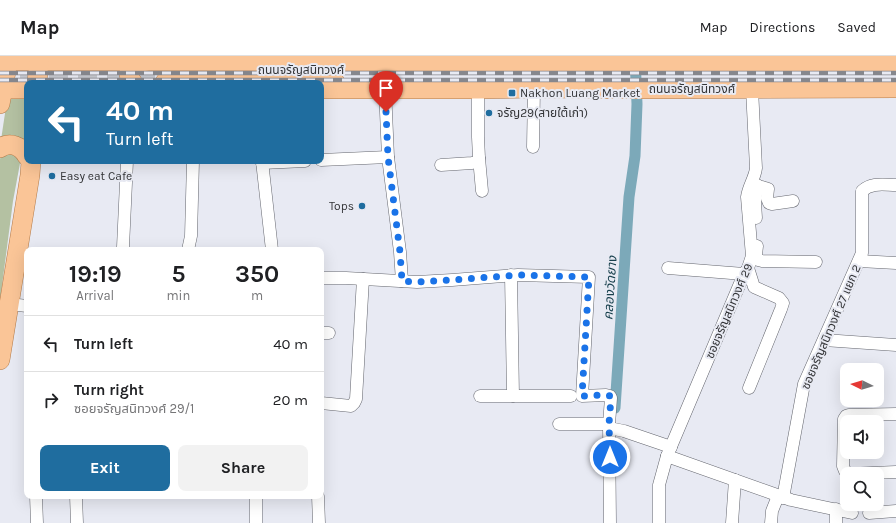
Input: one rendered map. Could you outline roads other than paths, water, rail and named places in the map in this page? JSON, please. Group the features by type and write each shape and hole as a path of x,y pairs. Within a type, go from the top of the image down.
{"main road":[{"name":"ถนนจรัญสนิทวงศ์","path":"4,61 358,58 523,59 547,61 874,59 896,62"},
{"path":"130,80 128,75 130,68 142,59"},
{"path":"4,61 1,94 24,90"},
{"path":"37,80 38,61"},
{"path":"438,75 547,61"},
{"name":"ถนนจรัญสนิทวงศ์","path":"165,76 438,75"},
{"path":"438,75 489,84 541,88"},
{"name":"ถนนจรัญสนิทวงศ์","path":"324,88 896,88"},
{"path":"0,148 5,145 13,145 20,148 24,153"},
{"path":"0,360 18,305 31,164"}],"street":[{"path":"533,147 541,88"},
{"path":"386,89 388,157 400,252 402,281"},
{"path":"478,89 478,137 482,191"},
{"name":"ซอยจรัญสนิทวงศ์ 29","path":"659,523 659,485 669,451 752,256 747,197 748,191 754,184 756,168 752,89"},
{"path":"324,160 388,157"},
{"path":"441,165 472,163 476,162 479,158"},
{"path":"123,247 127,164"},
{"path":"189,247 191,236 193,164"},
{"path":"262,164 272,247"},
{"path":"793,201 772,204 769,203 767,198 768,190 754,184 757,246 756,255 758,260 762,261 816,262"},
{"name":"ซอยจรัญสนิทวงศ์ 27 แยก 2","path":"770,523 772,511 781,497 804,384 862,253 862,191 872,185 896,185"},
{"path":"859,261 896,263"},
{"path":"668,268 746,271 754,287 779,298 783,303 749,388"},
{"path":"510,275 513,396"},
{"path":"324,278 417,282 510,275 589,277 576,396"},
{"path":"324,403 351,406 356,399 363,279"},
{"path":"824,340 896,345"},
{"path":"480,396 610,396 610,523"},
{"path":"896,414 846,416 844,419 843,466 845,471 849,474 896,472"},
{"path":"559,424 610,427 624,431 735,480 781,497 852,513"},
{"path":"732,523 735,480"},
{"path":"36,499 37,523"},
{"path":"76,499 77,523"},
{"path":"256,523 258,499"},
{"path":"318,499 319,523"},
{"path":"836,509 836,523"},
{"path":"869,513 896,511"}],"waterway":[{"name":"คลองวัดยาง","path":"615,408 629,197 635,156 637,104 635,57"}],"railway":[{"path":"0,73 896,73"},
{"path":"0,80 896,80"}],"place":[{"name":"Nakhon Luang Market","path":"512,93"},
{"name":"จรัญ29(สายใต้เก่า)","path":"489,113"},
{"name":"Easy eat Cafe","path":"52,176"},
{"name":"Tops","path":"362,206"}]}
